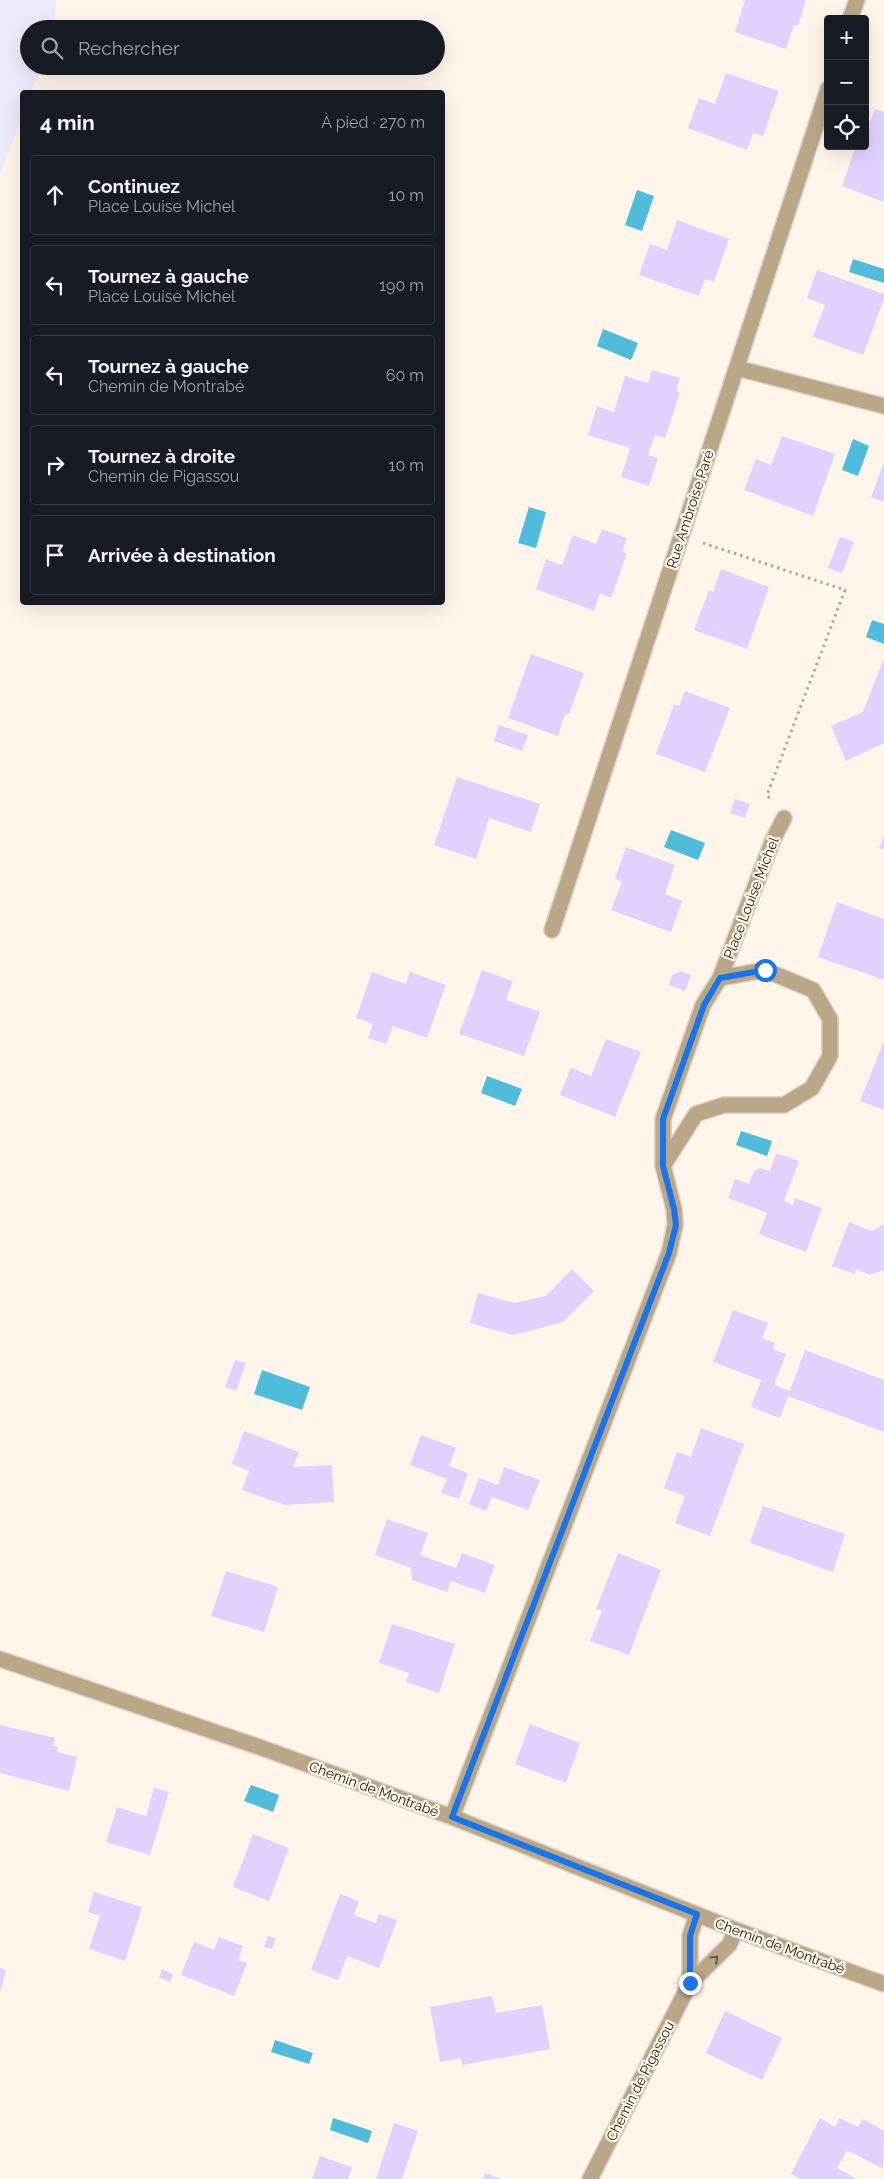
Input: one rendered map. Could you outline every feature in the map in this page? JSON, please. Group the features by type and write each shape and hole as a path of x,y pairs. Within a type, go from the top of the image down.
{"street":[{"path":"851,15 857,0"},
{"name":"Rue Ambroise Paré","path":"552,930 824,100"},
{"path":"737,368 884,406"},
{"name":"Place Louise Michel","path":"452,1817 669,1253 676,1225 663,1166 663,1119 704,1005 720,978 773,840 784,818"},
{"name":"Place Louise Michel","path":"663,1166 696,1114 724,1106 784,1105 812,1088 830,1056 830,1019 813,990 765,970 720,978"},
{"name":"Chemin de Montrabé","path":"0,1660 265,1749 452,1817 736,1930 884,1984"},
{"name":"Chemin de Pigassou","path":"690,1983 690,1936 697,1914"},
{"name":"Chemin de Pigassou","path":"590,2179 690,1983 729,1945 736,1930"}],"path":[{"path":"682,536 844,590 767,794 784,818"}],"shaded area":[{"path":"0,0 56,0 55,20 20,20 20,75 38,75 32,90 20,90 20,121 0,176"}],"water":[{"path":"637,190 654,196 642,231 625,225"},
{"path":"853,259 884,269 884,283 849,272"},
{"path":"603,329 638,343 631,360 597,346"},
{"path":"853,439 869,446 858,476 842,470"},
{"path":"529,507 546,512 536,548 518,543"},
{"path":"872,620 884,624 884,644 866,637"},
{"path":"671,830 705,843 698,860 664,847"},
{"path":"487,1076 522,1089 515,1106 481,1093"},
{"path":"741,1131 772,1141 767,1156 736,1145"},
{"path":"262,1370 310,1387 302,1410 254,1394"},
{"path":"251,1785 279,1795 273,1812 244,1801"},
{"path":"275,2040 313,2053 309,2064 271,2052"},
{"path":"333,2118 372,2131 368,2143 330,2130"}],"building":[{"path":"745,0 806,0 798,26 794,25 786,49 735,32"},
{"path":"726,73 779,91 763,136 753,133 747,150 688,128 699,98 715,104"},
{"path":"875,109 884,112 884,202 842,186 855,150 869,150 869,125"},
{"path":"677,220 729,239 714,282 705,279 699,296 639,275 650,244 667,250"},
{"path":"817,270 884,294 884,299 863,355 813,337 825,305 807,298"},
{"path":"652,370 680,378 676,391 680,393 665,438 655,435 648,455 658,458 649,486 621,477 630,448 588,435 597,406 614,412 625,376 648,383"},
{"path":"782,436 835,454 813,516 744,490 756,459 771,465"},
{"path":"884,462 884,502 871,497"},
{"path":"602,529 627,538 622,552 627,553 611,598 600,593 594,611 536,589 546,559 562,565 573,535 596,544"},
{"path":"840,537 854,542 842,573 828,568"},
{"path":"721,569 769,587 747,649 694,630 709,590 713,592"},
{"path":"531,654 584,673 569,714 565,714 558,736 508,718"},
{"path":"884,658 884,743 846,761 831,726 863,712"},
{"path":"685,691 730,708 705,772 656,754 674,704 679,706"},
{"path":"499,725 528,735 522,751 494,741"},
{"path":"457,777 540,804 531,832 489,818 476,859 434,845"},
{"path":"735,799 750,804 745,818 730,813"},
{"path":"884,835 884,850 879,848"},
{"path":"626,847 675,865 665,894 682,901 671,932 611,910 622,882 615,879"},
{"path":"837,902 884,919 884,980 818,957"},
{"path":"482,970 513,981 506,1000 540,1012 524,1056 459,1034"},
{"path":"681,971 691,975 685,991 669,985 672,975"},
{"path":"372,972 406,984 410,972 446,985 427,1038 393,1026 386,1044 368,1038 373,1024 356,1018"},
{"path":"606,1039 641,1052 615,1117 560,1095 571,1068 591,1076"},
{"path":"884,1041 884,1110 860,1101"},
{"path":"776,1153 799,1161 784,1201 793,1205 795,1198 822,1208 806,1252 759,1234 767,1213 728,1198 735,1179 749,1184 754,1171 760,1168 770,1171"},
{"path":"849,1222 872,1231 884,1224 884,1270 870,1275 856,1269 855,1274 832,1266"},
{"path":"572,1269 594,1291 563,1322 513,1335 470,1323 478,1293 514,1303 546,1296"},
{"path":"733,1310 768,1323 762,1338 775,1343 773,1349 786,1354 774,1385 790,1391 805,1350 884,1380 884,1432 788,1396 780,1418 751,1407 761,1380 713,1362"},
{"path":"235,1360 246,1363 236,1391 225,1387"},
{"path":"701,1428 744,1444 710,1536 675,1523 685,1496 664,1488 677,1452 691,1457"},
{"path":"244,1431 299,1452 293,1467 332,1465 334,1502 285,1505 242,1490 249,1471 232,1464"},
{"path":"421,1435 456,1448 449,1466 468,1473 459,1499 441,1493 447,1479 410,1465"},
{"path":"504,1467 540,1480 528,1510 492,1497 486,1511 469,1504 479,1478 498,1485"},
{"path":"763,1506 845,1534 833,1572 750,1543"},
{"path":"387,1519 428,1533 420,1555 456,1568 462,1553 495,1565 485,1593 451,1581 447,1592 412,1580 411,1568 375,1555"},
{"path":"618,1553 661,1570 629,1655 590,1641 602,1611 596,1609"},
{"path":"226,1571 278,1587 264,1632 211,1616"},
{"path":"392,1624 455,1644 439,1693 406,1682 409,1673 379,1663"},
{"path":"530,1724 580,1743 566,1783 515,1764"},
{"path":"0,1725 55,1738 53,1746 58,1747 57,1752 77,1757 69,1791 0,1773"},
{"path":"154,1788 169,1792 150,1855 106,1842 117,1807 146,1816"},
{"path":"253,1834 289,1848 269,1901 233,1887"},
{"path":"94,1892 142,1907 125,1961 89,1949 100,1916 88,1912"},
{"path":"340,1894 359,1901 354,1915 376,1923 379,1914 397,1920 379,1968 347,1956 338,1980 311,1970"},
{"path":"268,1936 276,1938 272,1949 264,1947"},
{"path":"219,1937 243,1946 238,1960 247,1963 234,1996 181,1975 194,1942 214,1950"},
{"path":"0,1968 6,1970 1,1990 0,1990"},
{"path":"162,1969 173,1974 170,1982 159,1978"},
{"path":"492,1996 496,2013 542,2005 550,2049 462,2065 461,2058 440,2062 430,2007"},
{"path":"725,2011 782,2038 762,2080 706,2053"},
{"path":"820,2118 835,2127 840,2118 858,2127 863,2119 884,2131 883,2169 847,2150 837,2168 857,2179 800,2179 791,2174"},
{"path":"394,2123 418,2131 402,2179 376,2179"},
{"path":"320,2156 352,2167 348,2179 312,2179"},
{"path":"485,2173 502,2179 483,2179"}],"route":[{"path":"690,1983 690,1936 697,1914 452,1817 669,1253 676,1225 663,1166 663,1119 704,1005 720,978 765,970"}]}
